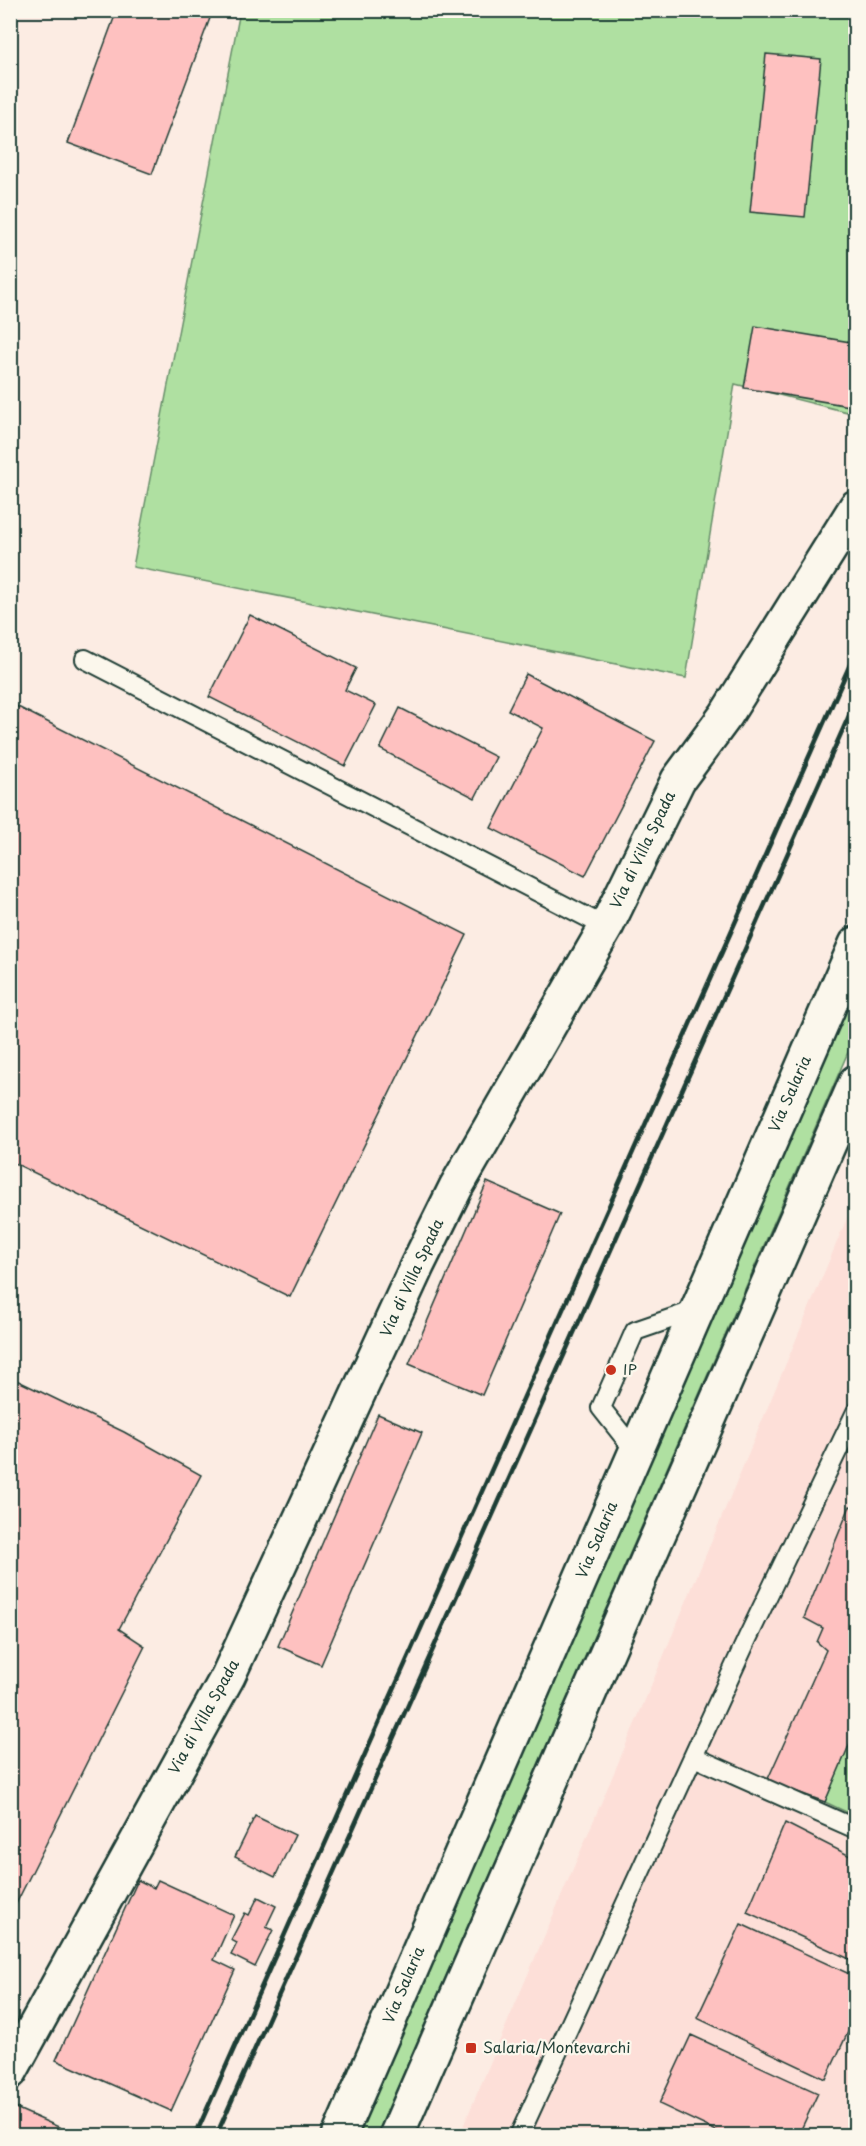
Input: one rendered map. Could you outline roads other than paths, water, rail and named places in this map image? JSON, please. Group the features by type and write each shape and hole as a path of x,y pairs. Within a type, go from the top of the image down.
{"main road":[{"name":"Via di Villa Spada","path":"10,2072 228,1676 417,1266 456,1187 606,927 678,780 726,715 855,507"},
{"name":"Via Salaria","path":"339,2136 855,944"},
{"path":"396,2136 855,1082"}],"lane":[{"path":"85,659 606,927"},
{"path":"635,1451 602,1408 634,1331 696,1310"},
{"path":"519,2136 855,1412"},
{"path":"694,1757 855,1829"}],"railway":[{"path":"195,2136 856,651"},
{"path":"216,2136 856,700"}],"place":[{"name":"IP","path":"611,1370"},
{"name":"Salaria/Montevarchi","path":"471,2048"}]}
